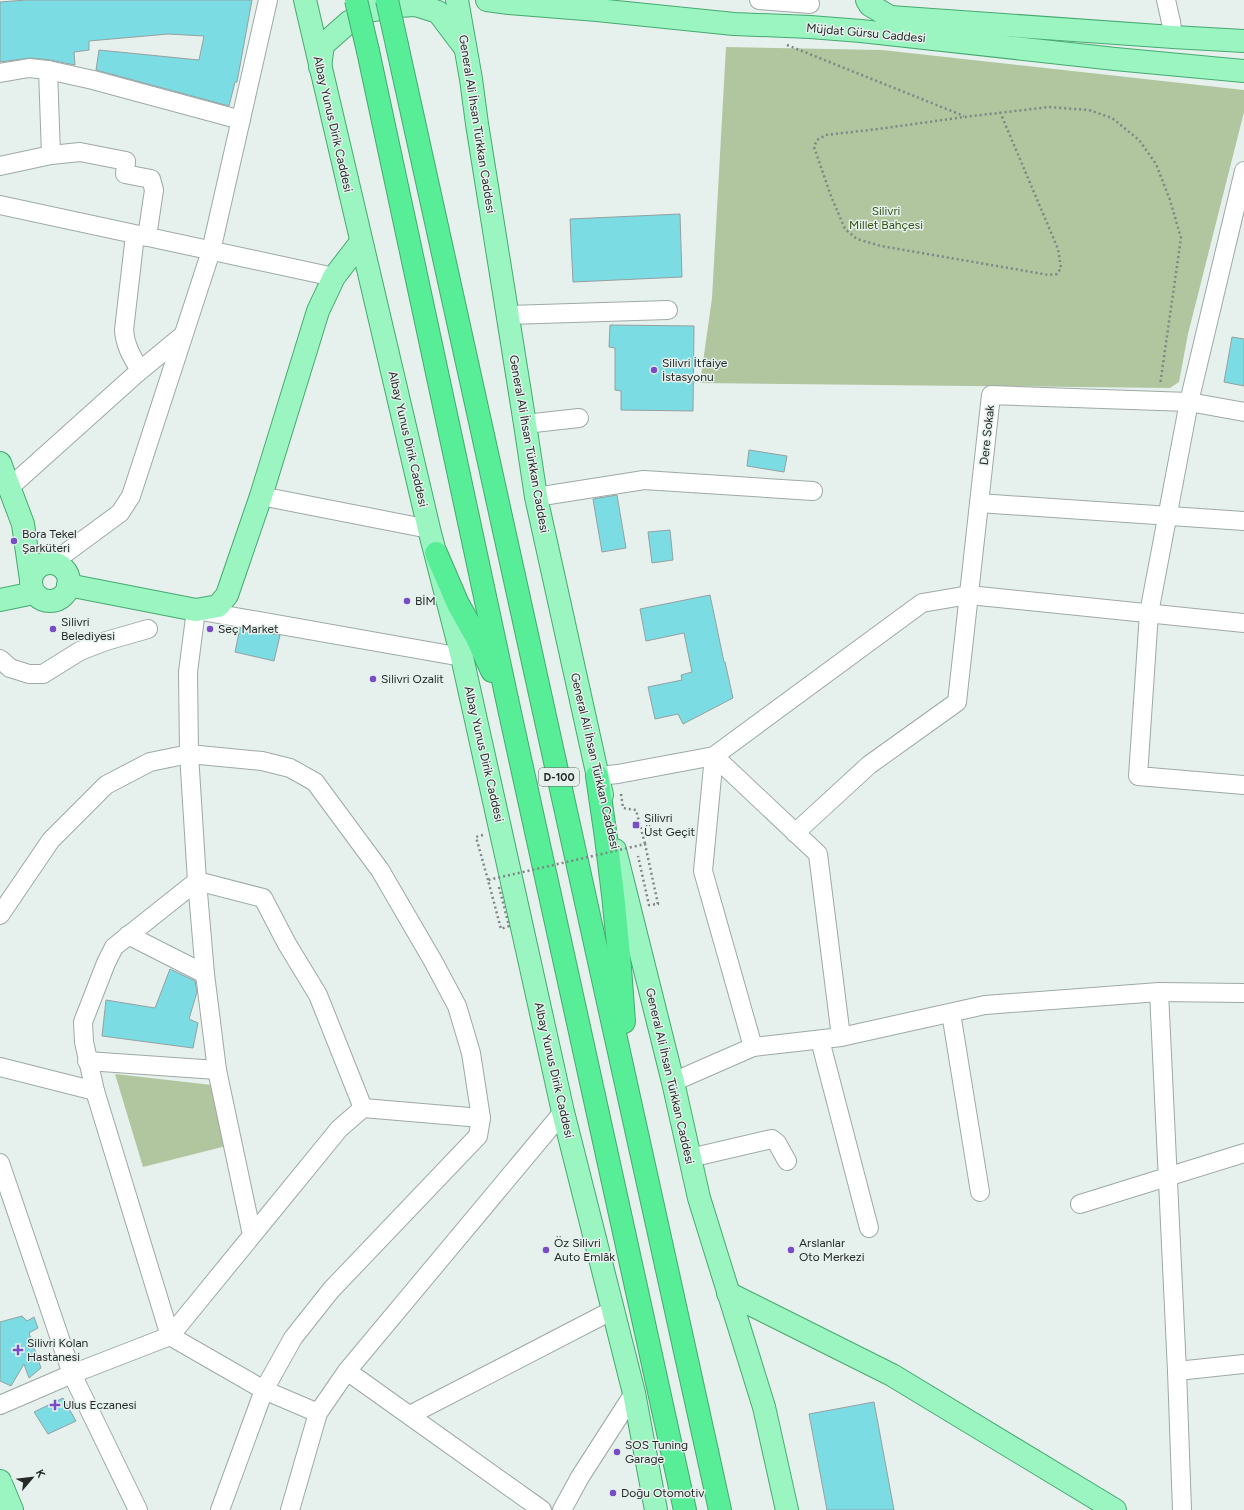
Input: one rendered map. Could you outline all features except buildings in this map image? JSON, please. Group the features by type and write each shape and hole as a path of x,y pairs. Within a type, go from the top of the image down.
{"highway":[{"name":"D-100","path":"356,0 510,713 685,1510"},
{"name":"D-100","path":"387,0 720,1510"},
{"path":"436,553 458,604 476,636 510,713"},
{"path":"597,776 613,892 623,1005 627,1089"}],"main road":[{"name":"Albay Yunus Dirik Caddesi","path":"305,0 429,529 462,657 563,1112 634,1394 656,1510"},
{"name":"General Ali İhsan Türkkan Caddesi","path":"457,0 536,497 586,719 597,776 673,1082 699,1198 764,1407 787,1510"},
{"name":"Müjdat Gürsu Caddesi","path":"487,0 734,24 810,27 878,33 1115,59 1244,71"},
{"path":"855,0 855,4 864,20 878,33"},
{"name":"Müjdat Gürsu Caddesi","path":"867,0 870,5 890,17 1173,38 1244,41"},
{"path":"320,67 323,45 349,22 369,11 397,6 416,5 438,12 465,48"},
{"path":"68,585 196,610 218,606 227,595 261,496 318,311 334,277 361,242"},
{"path":"0,463 22,524 32,586 44,600 57,599 66,591 68,585 66,573 58,564 52,563 40,565 32,574 32,586"},
{"path":"22,524 52,563"},
{"path":"0,600 32,586"},
{"path":"728,1292 892,1375 1115,1510"},
{"path":"0,1480 12,1510"}],"street":[{"path":"52,563 120,513 132,496 182,336 211,251 268,0"},
{"path":"759,0 810,4"},
{"path":"1166,0 1173,38"},
{"path":"0,73 29,68 48,70 93,80 241,120"},
{"path":"48,70 51,155"},
{"path":"0,166 51,155 80,152 126,161 125,174 151,179 154,190 141,236 124,330 125,341 128,349 140,370"},
{"path":"1244,171 1189,402 1149,613 1138,776 1244,785"},
{"path":"0,206 334,277"},
{"path":"508,315 668,310"},
{"path":"9,488 140,370 182,336"},
{"name":"Dere Sokak","path":"795,833 870,765 956,702 991,395 1189,402 1244,412"},
{"path":"525,424 579,418"},
{"path":"536,497 644,480 813,491"},
{"path":"261,496 429,529"},
{"path":"979,504 1244,521"},
{"path":"597,776 618,774 714,756 922,603 968,595 1244,623"},
{"path":"252,1235 217,1070 205,974 197,881 190,754 188,672 196,610 462,657"},
{"path":"0,659 10,668 29,674 43,674 80,651 106,641 148,629"},
{"path":"0,915 51,840 106,785 150,762 190,754 262,761 290,768 315,782 380,870 433,960 457,1006 471,1053 481,1118 478,1136 331,1290 293,1338 264,1390 220,1510"},
{"path":"714,756 818,854 841,1037"},
{"path":"714,756 703,871 753,1047"},
{"path":"197,881 114,947 106,963 83,1022 87,1061 170,1336 264,1390 318,1413"},
{"path":"197,881 263,898 287,944 318,995 363,1108"},
{"path":"128,935 205,974"},
{"path":"673,1082 753,1047 841,1037 985,1005 1159,992 1244,993"},
{"path":"1159,992 1182,1510"},
{"path":"951,1013 980,1192"},
{"path":"820,1040 869,1228"},
{"path":"87,1061 217,1070"},
{"path":"0,1067 95,1091"},
{"path":"0,1405 72,1374 170,1336 339,1129 363,1108 481,1118"},
{"path":"290,1510 318,1413 347,1371 563,1112"},
{"path":"690,1158 772,1139 777,1143 787,1161"},
{"path":"1080,1204 1244,1153"},
{"path":"0,1163 72,1374 138,1510"},
{"path":"410,1415 613,1310"},
{"path":"1177,1371 1244,1364"},
{"path":"347,1371 542,1510"},
{"path":"562,1510 580,1477 634,1394"}],"path":[{"path":"785,44 964,117"},
{"path":"1000,112 1058,249 1061,268 1057,274 1050,275 881,246 856,239 845,229 831,196 814,147 817,140 826,135 1000,112 1049,107 1089,110 1112,118 1139,140 1156,164 1170,200 1181,238 1158,401"},
{"path":"618,774 623,808 636,810 658,904 649,906 638,856"},
{"path":"476,837 501,929 509,926 499,887"},
{"path":"488,880 645,844"}],"green space":[{"name":"Silivri Millet Bahçesi","path":"726,47 882,50 1244,90 1244,112 1188,334 1179,382 1170,388 700,383 712,298"},
{"path":"115,1074 212,1085 226,1146 143,1167"}],"place":[{"name":"Silivri İtfaiye İstasyonu","path":"654,370"},
{"name":"Bora Tekel Şarküteri","path":"14,541"},
{"name":"BİM","path":"407,601"},
{"name":"Silivri Belediyesi","path":"53,629"},
{"name":"Seç Market","path":"210,629"},
{"name":"Silivri Ozalit","path":"373,679"},
{"name":"Silivri Üst Geçit","path":"636,825"},
{"name":"Öz Silivri Auto Emlâk","path":"546,1250"},
{"name":"Arslanlar Oto Merkezi","path":"791,1250"},
{"name":"Silivri Kolan Hastanesi","path":"18,1350"},
{"name":"Ulus Eczanesi","path":"55,1405"},
{"name":"SOS Tuning Garage","path":"617,1452"},
{"name":"Doğu Otomotiv","path":"613,1493"}]}
